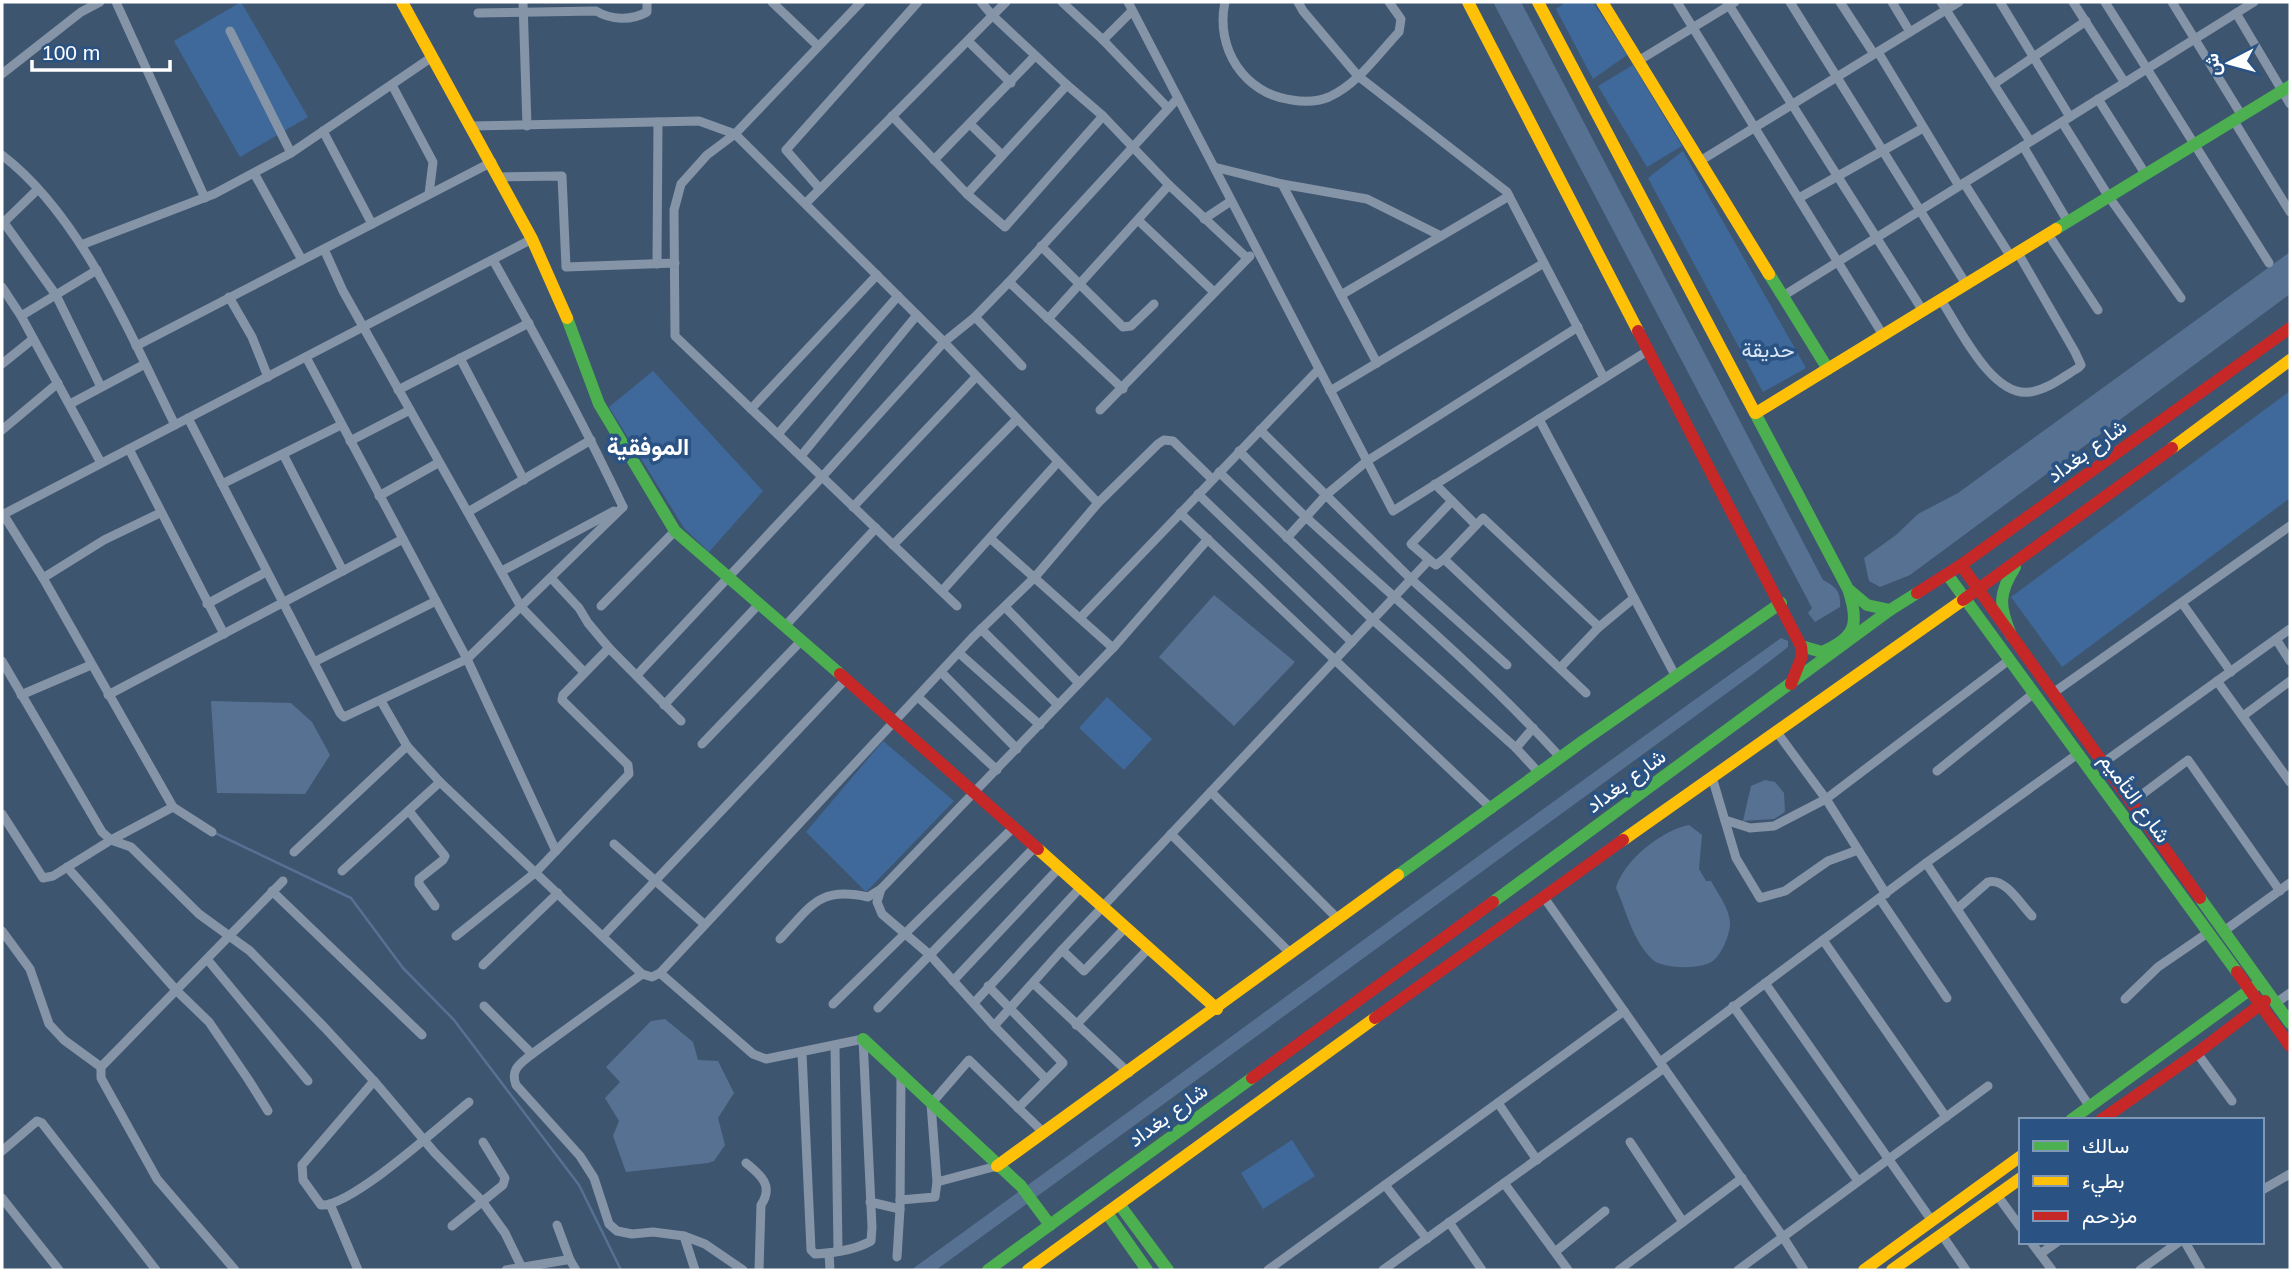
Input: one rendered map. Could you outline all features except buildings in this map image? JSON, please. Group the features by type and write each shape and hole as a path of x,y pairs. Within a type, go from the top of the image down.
{"main road":[{"path":"402,2 532,239 562,304 599,404 675,531 895,721 1217,1009"},
{"path":"1468,2 1704,461 1781,603 1801,646 1802,656 1791,685"},
{"path":"1538,2 1848,589 1856,611 1857,624 1854,629 1845,639 1822,652 1801,646"},
{"path":"1602,2 1828,369"},
{"path":"1756,413 2286,89"},
{"name":"شارع بغداد","path":"988,1270 1890,610 1961,565 2290,328"},
{"name":"شارع بغداد","path":"1028,1270 1543,897 2019,561 2290,360"},
{"path":"2011,635 1999,600 2002,589 2019,561"},
{"name":"شارع التأميم","path":"1961,565 2261,982 2290,1046"},
{"name":"شارع التأميم","path":"1947,574 2250,990 2269,1001 2290,1023"},
{"path":"1848,589 1867,606 1875,610 1890,610"},
{"path":"998,1166 1560,757 1781,603"},
{"path":"2074,1118 2261,982"},
{"path":"2107,1118 2269,1001"},
{"path":"863,1040 1021,1186 1050,1224"},
{"path":"1864,1270 2019,1157"},
{"path":"1892,1270 2019,1179"},
{"path":"1119,1204 1168,1270"},
{"path":"1107,1213 1147,1270"}],"street":[{"path":"2,75 81,12 100,2"},
{"path":"116,2 205,198"},
{"path":"478,13 523,7 596,6 608,18 638,17 647,12 647,2"},
{"path":"772,2 818,46"},
{"path":"861,2 735,134 707,155 681,184 674,210 675,336 957,606"},
{"path":"820,188 786,150 918,2"},
{"path":"981,2 1066,85 1103,116 1169,186 1247,258"},
{"path":"806,203 1006,2"},
{"path":"1062,2 1103,40 1168,108"},
{"path":"1225,2 1222,23 1227,46 1242,75 1259,89 1283,99 1307,102 1327,98 1348,86 1399,32 1401,19 1389,2"},
{"path":"1298,2 1358,76 1507,192 1604,379"},
{"path":"1678,2 1883,335"},
{"path":"1790,2 1966,284"},
{"path":"1840,2 1923,128 2015,255 2081,365 2040,390 2026,393 2006,388 1986,369 1941,300"},
{"path":"1892,2 1910,32"},
{"path":"1700,161 1910,32 1944,6 1959,2"},
{"path":"2000,2 2034,57 2109,197 2180,298"},
{"path":"2073,2 2124,83"},
{"path":"2105,2 2269,263"},
{"path":"2172,2 2290,212"},
{"path":"1783,296 2254,2"},
{"path":"1639,61 1730,3 1923,311"},
{"path":"1103,40 1130,6 1393,511 1649,350"},
{"path":"1944,6 1994,84 2068,222"},
{"path":"523,7 527,126"},
{"path":"2236,13 2286,89 2290,104"},
{"path":"1994,84 2085,21"},
{"path":"230,31 291,153"},
{"path":"968,41 1011,83"},
{"path":"934,160 1011,83 1035,55"},
{"path":"81,245 205,198 254,173 291,153 432,57"},
{"path":"392,85 433,162 429,194"},
{"path":"967,194 1066,85"},
{"path":"636,675 822,477 944,342 975,317 1009,282 1178,98"},
{"path":"2098,99 2146,175"},
{"path":"892,116 967,194 1004,227 1103,116"},
{"path":"470,126 699,121 735,134 944,342 1098,503"},
{"path":"657,264 658,122"},
{"path":"970,124 1002,155"},
{"path":"1799,198 1923,128"},
{"path":"323,131 372,224"},
{"path":"2,155 38,189 81,245 97,270 175,425"},
{"path":"135,346 492,162"},
{"path":"1214,167 1282,184 1367,199 1441,236"},
{"path":"254,173 302,260"},
{"path":"499,177 562,176 566,267 674,263"},
{"path":"1282,184 1377,363"},
{"path":"1048,318 1169,186"},
{"path":"38,189 2,222 56,295 101,387"},
{"path":"1341,295 1509,196"},
{"path":"1205,219 1231,201"},
{"path":"1138,220 1214,292"},
{"path":"2049,234 2098,310"},
{"path":"212,832 173,807 43,578 3,515 532,239"},
{"path":"1041,246 1123,327 1131,326 1154,304"},
{"path":"324,249 343,291 521,607 584,672"},
{"path":"1100,410 1256,249"},
{"path":"492,260 592,440 623,507"},
{"path":"1330,391 1544,262"},
{"path":"21,316 97,270"},
{"path":"751,409 877,275"},
{"path":"1009,282 1123,389"},
{"path":"3,292 21,316 101,463"},
{"path":"778,435 898,296"},
{"path":"229,298 252,337 268,376"},
{"path":"801,456 917,315"},
{"path":"975,317 1022,366"},
{"path":"398,390 529,323"},
{"path":"1287,538 1326,495 1367,461 1578,327"},
{"path":"2,364 33,340"},
{"path":"306,357 467,659 556,851"},
{"path":"460,358 524,480"},
{"path":"70,404 145,364"},
{"path":"1080,618 1319,369"},
{"path":"853,507 976,377"},
{"path":"2,430 58,383"},
{"path":"350,442 410,410"},
{"path":"188,418 344,717 467,659 623,507"},
{"path":"893,545 1017,419"},
{"path":"1539,419 1675,675"},
{"path":"222,484 341,425"},
{"path":"1260,429 1412,580 1507,665"},
{"path":"468,512 592,440"},
{"path":"381,701 407,746 440,782 642,974 652,977 660,973 981,629 1035,577 1098,503 1164,440 1173,441 1287,538 1373,620 1516,748 1540,774"},
{"path":"129,449 224,634"},
{"path":"1239,451 1306,518 1396,597 1560,757"},
{"path":"283,454 343,571"},
{"path":"942,591 1058,462"},
{"path":"379,496 438,463"},
{"path":"1435,484 1476,525"},
{"path":"1198,494 1352,642"},
{"path":"1452,501 1411,544 1429,560 1436,565 1444,559 1483,518 1599,627"},
{"path":"502,571 623,507"},
{"path":"43,578 104,540 160,513"},
{"path":"1180,513 1492,809"},
{"path":"786,625 876,528"},
{"path":"2053,693 2289,530"},
{"path":"601,606 675,531"},
{"path":"108,695 403,539"},
{"path":"991,539 1113,648"},
{"path":"780,939 809,908 830,894 847,892 868,897 881,889 1113,648 1208,540"},
{"path":"1444,559 1587,693"},
{"path":"994,1026 1103,906 1429,560"},
{"path":"207,604 267,572"},
{"path":"551,578 579,608 587,623 609,648 681,721"},
{"path":"1560,668 1599,627 1634,598"},
{"path":"314,662 436,601"},
{"path":"664,705 760,603"},
{"path":"2182,603 2231,672"},
{"path":"1005,607 1080,683"},
{"path":"981,629 1058,705"},
{"path":"2103,763 2290,629"},
{"path":"2276,639 2289,655"},
{"path":"702,744 802,640"},
{"path":"456,936 536,872 629,774 628,765 562,700 563,695 609,648"},
{"path":"959,653 1040,725"},
{"path":"1725,820 1750,828 1774,826 1826,799 2009,660"},
{"path":"2,661 102,832 111,840 131,847 199,914 250,951 374,1081 423,1139 482,1201 505,1233 523,1269"},
{"path":"21,695 91,665"},
{"path":"941,672 1017,750"},
{"path":"603,936 846,679"},
{"path":"2217,681 2290,782"},
{"path":"2243,716 2290,681"},
{"path":"1937,771 2034,693"},
{"path":"918,697 997,770"},
{"path":"1516,748 1533,728"},
{"path":"1776,731 1826,799 1883,897 1947,998"},
{"path":"294,852 407,746"},
{"path":"1383,1270 1396,1266 1427,1239 1662,1065 1733,1006 2079,752"},
{"path":"2132,802 2188,760 2280,891"},
{"path":"1712,777 1736,858 1760,898 1785,891 1828,861 1858,850"},
{"path":"342,871 440,782"},
{"path":"1211,792 1338,919"},
{"path":"2,814 43,878 173,807"},
{"path":"409,811 444,853 443,860 419,879 419,884 435,906"},
{"path":"833,1004 1014,827"},
{"path":"1171,834 1291,954"},
{"path":"614,845 704,924"},
{"path":"878,1008 1035,847"},
{"path":"1926,863 2090,1107"},
{"path":"66,867 177,991 209,1022 268,1111"},
{"path":"953,981 1059,868"},
{"path":"1957,909 1988,882 1994,880 2002,883 2032,916"},
{"path":"235,1270 157,1179 101,1078 101,1067 283,881"},
{"path":"2224,931 2290,883"},
{"path":"974,1003 1081,887"},
{"path":"881,889 877,902 881,914 930,956 1046,1079"},
{"path":"272,891 422,1035"},
{"path":"483,965 558,893"},
{"path":"1543,897 1804,1270"},
{"path":"1062,950 1084,971 1125,928"},
{"path":"2,931 30,969 48,1024 64,1040 101,1067"},
{"path":"2125,999 2158,967 2209,932"},
{"path":"1823,940 1946,1117"},
{"path":"1076,1024 1149,948"},
{"path":"207,959 308,1080"},
{"path":"660,973 753,1054 766,1059 863,1040 871,1241 862,1246 816,1254 811,1250 802,1053"},
{"path":"642,974 532,1054 515,1069 513,1077 516,1085 580,1156 594,1178 609,1224 617,1231 684,1236 705,1244 743,1270"},
{"path":"1765,982 1932,1221"},
{"path":"1033,983 1129,1073"},
{"path":"988,986 1063,1063 1018,1108"},
{"path":"2269,1001 2290,993"},
{"path":"484,1006 532,1054"},
{"path":"1733,1006 1858,1181"},
{"path":"1268,1270 1624,1012"},
{"path":"830,1270 833,1252 835,1046"},
{"path":"2197,1053 2232,1101"},
{"path":"870,1202 900,1205 935,1197 937,1182 931,1104 969,1060 1044,1133"},
{"path":"897,1257 901,1077"},
{"path":"374,1081 302,1165 303,1180 321,1205 330,1204 378,1178 469,1102"},
{"path":"1738,1270 1988,1086"},
{"path":"1498,1103 1536,1160"},
{"path":"2,1151 37,1121 41,1123 156,1270"},
{"path":"452,1226 503,1185 505,1178 483,1142"},
{"path":"1630,1142 1683,1222"},
{"path":"746,1163 762,1176 766,1184 765,1198 761,1205 759,1270"},
{"path":"937,1182 998,1166"},
{"path":"2264,1190 2290,1174"},
{"path":"1619,1270 1742,1178"},
{"path":"1504,1183 1568,1270"},
{"path":"1385,1185 1427,1239"},
{"path":"1997,1195 2019,1225"},
{"path":"2,1198 60,1270"},
{"path":"330,1204 358,1270"},
{"path":"1555,1252 1605,1211"},
{"path":"1449,1223 1482,1270"},
{"path":"557,1225 576,1270"},
{"path":"1942,1235 1966,1270"},
{"path":"684,1236 695,1270"},
{"path":"2032,1244 2052,1270"},
{"path":"2040,1254 2054,1244"},
{"path":"2140,1270 2176,1244"},
{"path":"2186,1244 2201,1270"},
{"path":"506,1270 570,1260"}],"green space":[{"path":"241,2 308,117 240,157 174,41"},
{"path":"1566,2 1593,2 1627,55 1593,79 1556,9"},
{"path":"1633,65 1682,146 1647,167 1598,86"},
{"name":"حديقة","path":"1683,151 1806,368 1763,392 1648,178"},
{"path":"653,371 763,491 709,552 684,528 609,407"},
{"path":"2290,391 2290,498 2062,667 2011,597"},
{"path":"1107,697 1152,739 1124,770 1079,728"},
{"path":"883,741 954,801 866,892 806,832"},
{"path":"1292,1140 1315,1176 1263,1209 1241,1173"}],"shaded area":[{"path":"1493,2 1521,2 1823,580 1838,593 1840,607 1815,622 1808,613 1812,608"},
{"path":"2290,252 2290,294 1910,575 1880,587 1869,581 1864,558 1896,535 1918,514 1958,493"},
{"path":"1214,595 1295,662 1234,726 1159,657"},
{"path":"1781,638 1788,641 1788,647 1753,674 936,1270 911,1270 1563,795"},
{"path":"211,701 291,703 312,722 330,755 305,794 217,793"},
{"path":"1765,780 1775,782 1784,793 1785,812 1774,819 1743,821 1751,786"},
{"path":"1689,825 1702,835 1699,869 1706,881 1711,881 1723,902 1730,926 1725,944 1714,960 1693,967 1674,967 1653,960 1640,944 1616,888 1627,867 1645,848 1667,833"},
{"path":"665,1019 693,1042 698,1060 718,1061 734,1093 718,1118 725,1145 714,1161 708,1163 626,1172 613,1136 619,1121 605,1098 620,1082 606,1067 651,1021"}],"waterway":[{"path":"215,833 351,898 403,968 454,1020 579,1185 621,1270"}],"traffic: fast":[{"path":"2056,229 2290,86"},
{"path":"1769,274 1828,369"},
{"path":"567,318 599,404 675,531 840,674"},
{"path":"1755,413 1848,589 1867,605 1890,610"},
{"path":"2011,635 2002,600 2015,567"},
{"path":"1947,574 2237,972"},
{"path":"1801,646 1822,652 1848,636 1854,622 1849,592"},
{"path":"1493,902 1890,610 1917,593"},
{"path":"1398,875 1583,741 1781,603"},
{"path":"2200,898 2290,1023"},
{"path":"2074,1118 2255,986"},
{"path":"863,1039 1021,1186 1050,1225"},
{"path":"988,1270 1252,1078"},
{"path":"1119,1204 1168,1270"},
{"path":"1107,1213 1147,1270"}],"traffic: slow":[{"path":"402,2 532,239 567,318"},
{"path":"1468,2 1638,331"},
{"path":"1538,2 1755,413"},
{"path":"1602,2 1769,274"},
{"path":"1756,413 2056,229"},
{"path":"2172,448 2290,360"},
{"path":"1623,840 1963,600"},
{"path":"1038,849 1217,1009"},
{"path":"997,1166 1398,875"},
{"path":"1028,1270 1375,1018"},
{"path":"1864,1270 2019,1157"},
{"path":"1892,1270 2019,1179"}],"traffic: jam":[{"path":"1917,593 1961,565 2290,328"},
{"path":"1638,331 1801,646 1802,656 1791,684"},
{"path":"1963,600 2172,448"},
{"path":"1961,565 2200,898"},
{"path":"840,674 1038,849"},
{"path":"1375,1018 1623,840"},
{"path":"1252,1078 1493,902"},
{"path":"2237,972 2290,1046"},
{"path":"2104,1118 2197,1053 2265,1001"}],"district":[{"name":"الموفقية","path":"648,447"}]}
